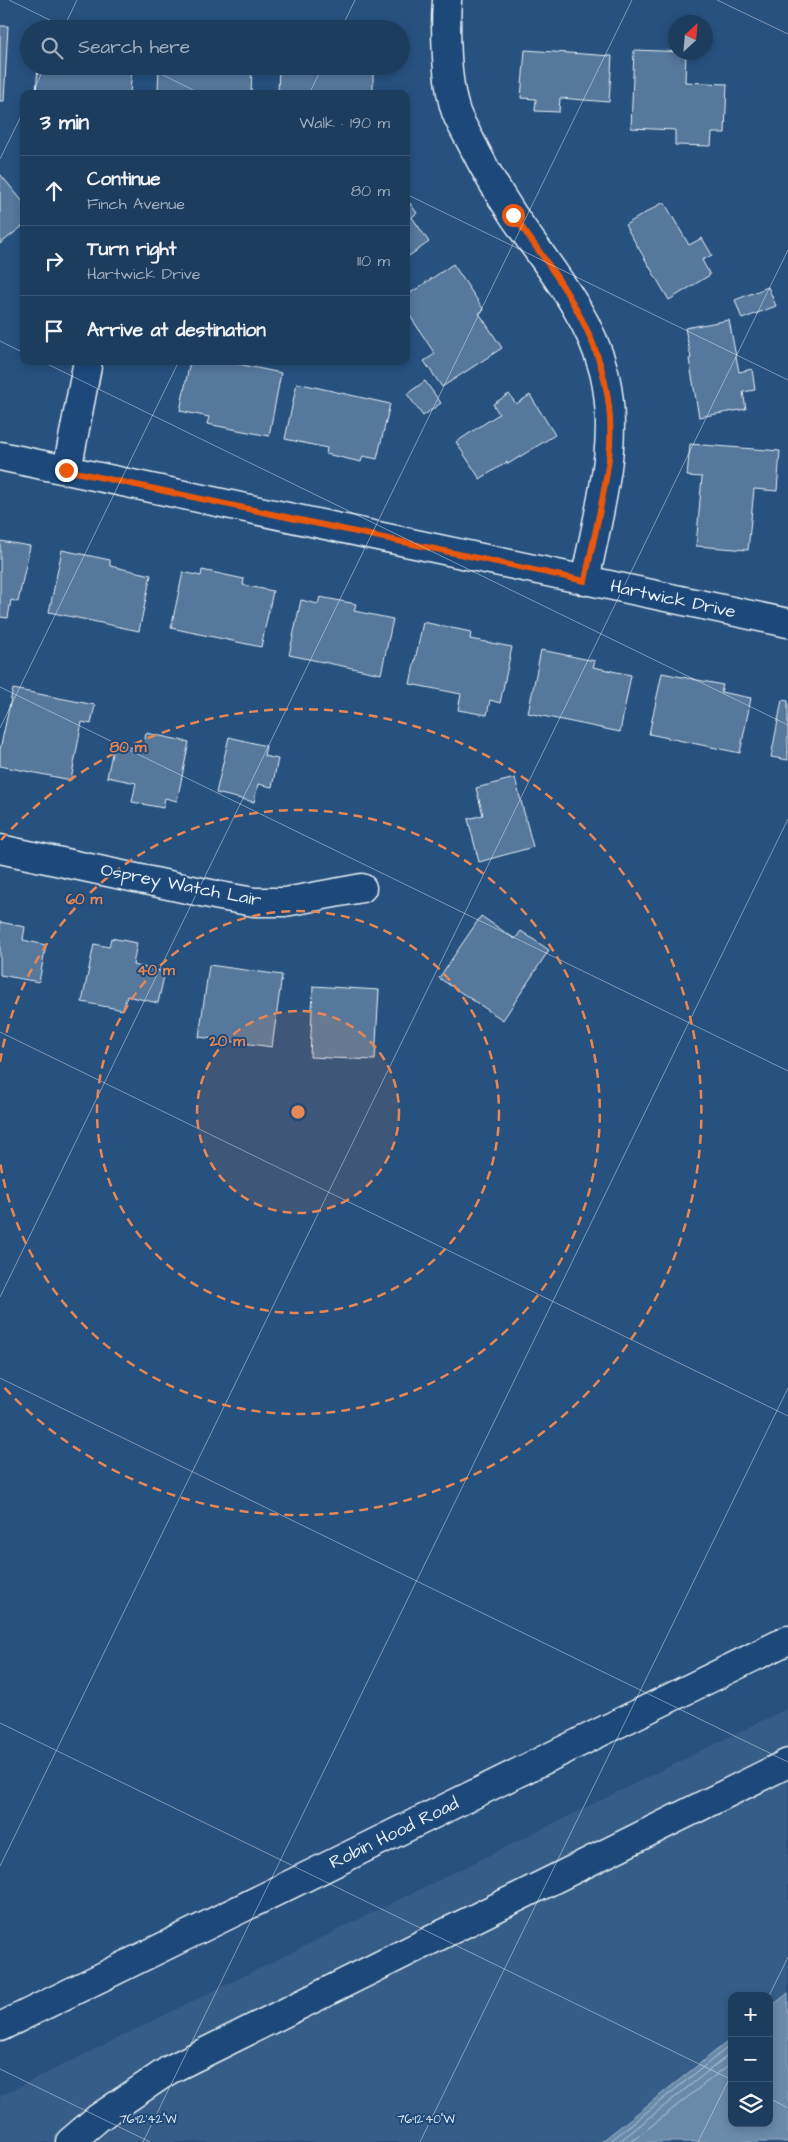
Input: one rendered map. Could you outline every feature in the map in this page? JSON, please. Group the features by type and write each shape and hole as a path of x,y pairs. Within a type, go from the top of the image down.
{"street":[{"path":"447,0 448,66 455,109 484,169 513,215 558,276 588,331 604,371 610,415 609,458 585,581"},
{"path":"66,470 87,365"},
{"name":"Hartwick Drive","path":"0,456 788,623"},
{"name":"Osprey Watch Lair","path":"0,849 254,902 285,902 362,888"},
{"name":"Robin Hood Road","path":"0,2027 788,1640"},
{"path":"70,2142 98,2118 169,2070 788,1763"}],"shaded area":[{"path":"788,1708 788,2142 0,2142 0,2096"}],"water":[{"path":"788,1993 788,2142 601,2142 728,2041 728,2127 773,2127 773,2005"}],"building":[{"path":"0,26 8,26 4,101 0,101"},
{"path":"525,50 612,56 609,102 560,98 559,112 535,111 536,99 521,98"},
{"path":"634,50 668,51 668,60 686,60 685,82 727,84 725,133 712,133 711,146 675,145 675,130 631,128"},
{"path":"37,75 131,75 130,90 36,90"},
{"path":"159,75 252,75 251,90 158,90"},
{"path":"279,75 373,75 373,90 278,90"},
{"path":"0,174 20,198 20,228 0,244"},
{"path":"664,202 689,245 702,238 712,255 702,260 710,275 669,300 625,225"},
{"path":"410,203 417,213 412,217 429,242 410,255"},
{"path":"453,264 484,310 479,313 502,348 442,387 424,361 435,354 410,316 410,293"},
{"path":"768,287 776,306 742,319 735,300"},
{"path":"729,320 739,372 752,369 755,390 743,392 746,409 699,417 685,328"},
{"path":"189,365 243,365 281,373 269,436 207,424 209,417 180,411"},
{"path":"425,381 441,403 423,416 407,394"},
{"path":"297,383 390,404 377,459 363,456 361,462 326,454 327,448 285,439"},
{"path":"509,394 516,404 530,395 555,435 480,479 456,442 499,414 493,404"},
{"path":"690,444 780,451 777,491 754,489 748,550 696,546 702,477 687,476"},
{"path":"0,541 30,546 18,602 11,600 8,618 0,617"},
{"path":"62,550 110,560 110,566 151,575 139,631 49,612"},
{"path":"202,570 244,579 243,585 273,591 261,647 171,628 183,572 201,576"},
{"path":"320,597 356,604 354,611 393,619 381,674 289,655 301,600 318,604"},
{"path":"423,622 471,632 470,639 512,647 500,703 490,700 487,715 458,710 461,694 410,684"},
{"path":"541,650 595,661 593,667 631,675 620,732 528,713"},
{"path":"662,673 723,685 721,692 751,698 740,753 649,734"},
{"path":"13,689 95,705 91,724 82,722 71,780 0,766 0,750"},
{"path":"782,700 788,701 788,760 771,757"},
{"path":"146,733 189,742 177,801 165,798 163,808 132,802 136,783 107,777 114,744 143,750"},
{"path":"229,737 266,746 264,756 278,759 272,787 258,784 254,802 216,793"},
{"path":"515,778 533,847 479,862 468,819 483,815 476,788"},
{"path":"481,916 515,939 521,931 549,950 503,1020 439,978"},
{"path":"0,922 25,927 23,940 46,945 39,982 0,975"},
{"path":"111,938 137,943 133,965 165,972 158,1003 127,996 123,1010 82,1002 94,944 109,947"},
{"path":"209,965 282,975 272,1047 199,1037"},
{"path":"313,986 379,990 375,1060 310,1057"}],"route":[{"path":"66,470 585,581 609,458 610,415 604,371 588,331 558,276 513,215"}]}
